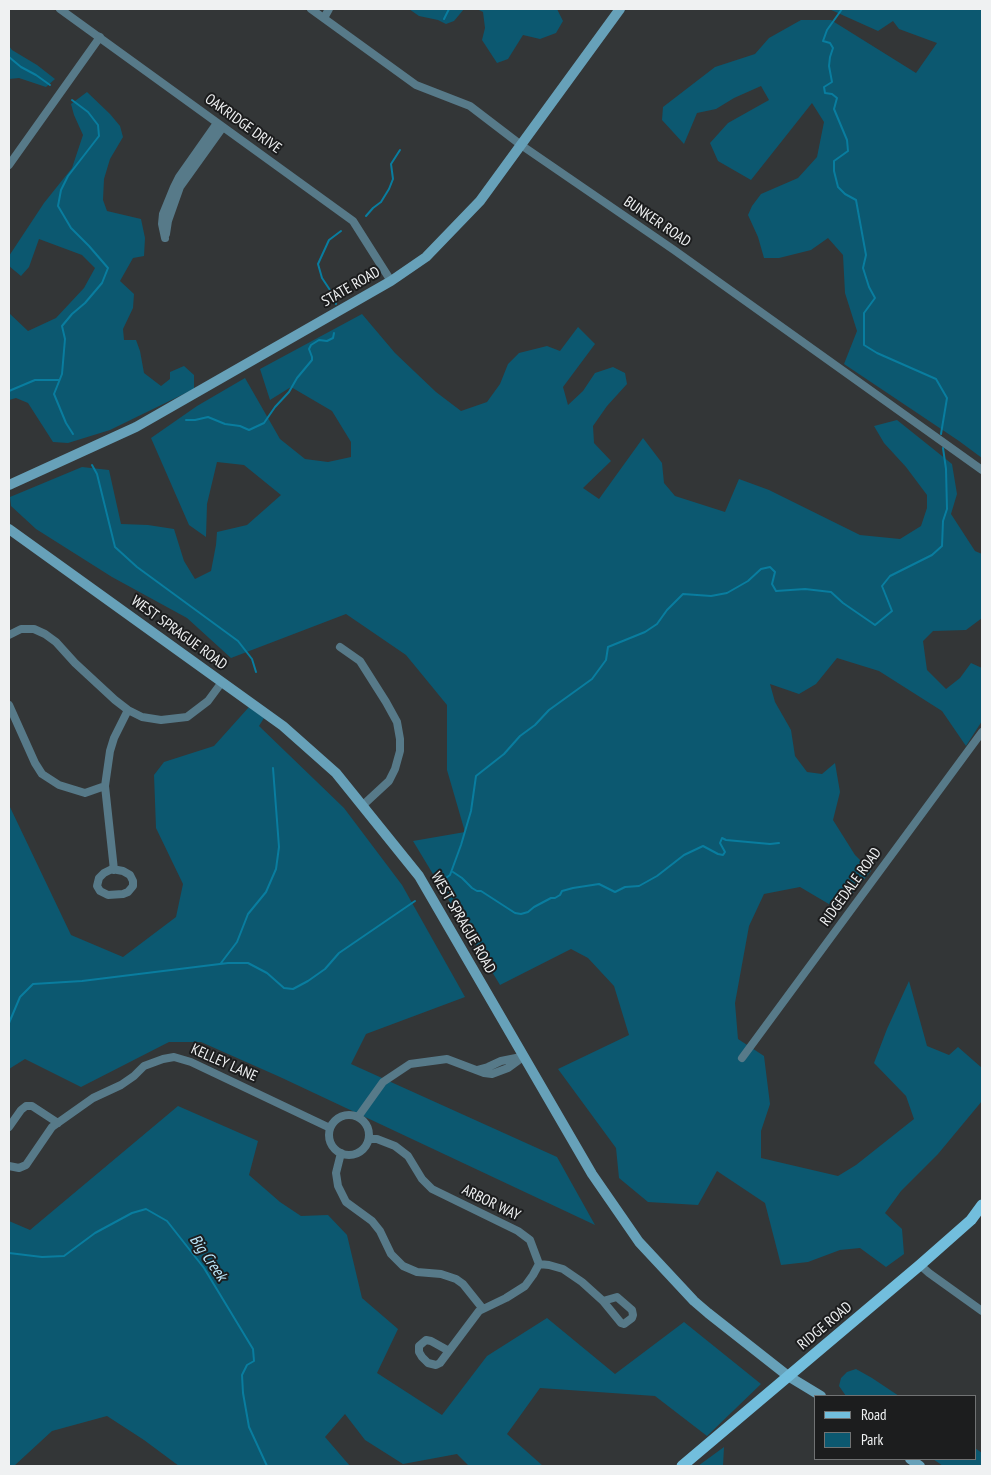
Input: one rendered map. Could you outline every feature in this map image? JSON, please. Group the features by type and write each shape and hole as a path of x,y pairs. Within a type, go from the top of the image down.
{"main road":[{"name":"RIDGE ROAD","path":"682,1466 920,1265 971,1220 982,1205"}],"street":[{"name":"OAKRIDGE DRIVE","path":"60,9 353,221 391,281"},
{"name":"BUNKER ROAD","path":"311,9 416,85 470,106 521,145 688,260 982,470"},
{"path":"324,18 329,9"},
{"name":"STATE ROAD","path":"9,485 136,427 391,281 426,257 480,202 620,9"},
{"path":"9,165 100,37"},
{"path":"220,125 180,187 168,221 165,238 162,224 163,214 174,187 179,177 220,125"},
{"name":"WEST SPRAGUE ROAD","path":"9,529 283,726 336,773 419,876 592,1174 639,1242 701,1307 788,1376 819,1395"},
{"path":"9,635 21,629 34,629 45,634 56,642 75,663 115,700 128,710 142,717 161,720 187,717 208,701 222,682"},
{"path":"340,646 360,661 397,722 400,739 400,751 395,769 389,781 362,806"},
{"path":"9,705 35,763 42,774 58,785 85,793 105,786"},
{"path":"114,870 105,786 110,751 114,738 128,710"},
{"name":"RIDGEDALE ROAD","path":"742,1058 982,732"},
{"path":"114,870 123,870 130,875 133,886 128,892 108,895 100,891 97,886 99,878 104,873 114,870"},
{"name":"KELLEY LANE","path":"9,1166 20,1168 26,1165 52,1127 93,1098 121,1085 144,1066 174,1057 191,1062 330,1128"},
{"path":"358,1117 383,1082 410,1064 447,1059 484,1073 492,1074 508,1068 523,1057"},
{"path":"9,1127 26,1106 32,1106 58,1123"},
{"path":"351,1115 358,1117 367,1126 369,1139 367,1144 358,1153 347,1155 341,1153 332,1145 329,1134 330,1128 339,1118 351,1115"},
{"name":"ARBOR WAY","path":"369,1139 377,1138 395,1146 408,1156 422,1178 432,1189 518,1231 530,1240 539,1264"},
{"path":"341,1153 336,1173 338,1186 346,1202 372,1221 380,1231 391,1254 403,1266 417,1272 441,1274 456,1279 463,1284 483,1309"},
{"path":"449,1351 478,1312 526,1286 539,1264 563,1269 582,1282 603,1301"},
{"path":"920,1265 982,1311"}],"green space":[{"path":"409,9 464,9 454,21 446,24 438,20 419,16"},
{"path":"477,9 557,9 563,21 556,33 540,39 523,35 508,59 497,63 482,40 485,28 483,12"},
{"path":"829,9 982,9 982,458 844,364 857,331 845,293 843,255 828,238 811,250 779,258 764,258 758,237 748,215 761,194 798,178 817,157 824,122 812,103 751,180 718,161 710,143 728,123 769,100 761,86 734,98 716,109 697,113 684,144 662,120 663,107 715,67 755,54 769,38 801,20 831,20 916,73 937,43 899,29 893,21 878,31"},
{"path":"9,46 12,50 37,65 55,79 46,87 19,78 9,79"},
{"path":"87,92 120,126 123,137 110,159 104,179 103,200 107,211 141,219 145,238 144,256 133,258 120,281 134,294 133,308 123,329 124,340 136,340 144,373 161,386 170,379 170,372 184,366 194,375 194,389 110,430 68,443 53,442 28,403 16,398 9,400 9,313 28,331 56,318 84,288 95,268 82,255 39,239 29,267 21,276 9,266 9,256 44,203 72,168 83,135 71,104"},
{"path":"362,314 395,353 436,392 461,411 487,402 500,384 508,364 519,353 547,346 560,351 578,327 595,344 563,387 568,405 583,391 595,373 613,367 625,373 627,384 607,406 593,426 594,443 611,461 583,488 599,499 643,438 662,463 664,483 675,496 725,512 739,479 769,490 860,535 900,539 921,526 927,508 927,495 906,467 884,443 874,426 897,420 952,464 957,494 951,514 975,551 982,554 982,618 966,630 933,631 923,641 927,670 946,689 960,678 971,663 982,668 982,721 966,746 942,711 879,671 837,658 816,684 799,694 770,684 775,702 791,730 795,756 807,772 822,774 835,763 840,792 833,820 855,855 871,871 839,910 800,887 764,894 749,926 735,1003 738,1039 764,1056 770,1104 761,1131 761,1158 838,1176 856,1165 914,1119 906,1096 874,1063 909,981 927,1046 949,1055 958,1047 982,1068 982,1101 938,1154 901,1191 885,1213 902,1229 904,1254 886,1267 860,1248 840,1250 808,1262 781,1265 765,1203 717,1171 698,1205 648,1202 619,1178 616,1148 558,1069 629,1035 614,986 588,958 571,949 500,985 413,841 465,832 447,770 447,705 406,655 346,614 231,658 187,618 112,577 36,529 11,506 10,497 82,467 109,470 121,524 148,525 174,529 184,561 195,579 211,571 217,532 247,525 281,495 244,465 217,462 207,504 206,537 189,525 151,438 197,406 245,378 280,439 305,459 328,462 351,457 351,442 332,411 291,387 270,400 260,369"},
{"path":"249,707 264,718 259,726 344,808 402,885 465,997 366,1034 351,1064 557,1157 595,1225 280,1077 201,1042 169,1042 81,1087 25,1059 9,1069 9,805 71,935 123,957 176,917 183,884 156,828 154,775 164,762 214,746"},
{"path":"178,1106 258,1141 249,1175 280,1202 301,1216 328,1215 347,1235 362,1298 398,1329 377,1373 442,1415 487,1356 547,1318 615,1374 684,1322 761,1384 707,1436 655,1396 540,1388 507,1434 543,1466 469,1466 457,1454 403,1464 365,1440 345,1414 325,1437 350,1466 179,1466 107,1416 52,1431 14,1466 9,1466 9,1221 30,1230"},
{"path":"856,1369 898,1395 845,1395 839,1386 841,1378 847,1372"},
{"path":"724,1447 723,1466 698,1466"},
{"path":"976,1449 982,1453 982,1466 943,1466 934,1460 976,1460"}],"waterway":[{"path":"444,19 449,9"},
{"path":"842,9 827,30 823,41 830,43 833,48 829,66 832,82 824,87 825,93 832,94 837,98 834,109 847,140 848,151 834,161 834,171 838,187 845,194 856,200 866,255 863,268 875,298 864,313 864,345 877,353 936,379 947,398 941,434"},
{"path":"9,57 50,85"},
{"path":"72,100 88,112 98,125 99,136 68,176 61,190 58,206 71,228 108,268 102,283 62,326 65,339 62,374 54,394 66,423 73,434"},
{"path":"366,216 381,202 389,189 393,179 391,164 400,150"},
{"path":"336,304 322,278 318,264 329,240 341,231"},
{"path":"186,420 208,417 225,424 240,426 249,430 264,423 312,360 309,349 311,345 319,340 327,341 333,338 334,333"},
{"path":"9,391 35,380 59,380"},
{"path":"439,883 450,875 461,845 471,811 476,776 504,754 520,736 535,725 549,710 592,679 606,660 608,647 645,632 657,624 667,610 683,594 711,596 727,593 748,581 761,569 770,567 775,572 772,584 776,591 805,589 831,592 843,603 875,625 892,611 882,586 890,576 932,555 942,546 943,521 947,509 946,469 943,448"},
{"path":"92,465 97,474 115,547 137,567 238,641 252,659 256,672"},
{"path":"221,963 237,942 248,914 266,892 276,869 279,847 273,768"},
{"path":"453,872 472,888 481,891 515,913 521,914 528,912 551,898 555,898 562,891 573,888 599,884 615,892 625,887 639,886 657,876 684,855 703,846 723,855 725,852 720,843 722,838 770,844 779,843"},
{"name":"Big Creek","path":"9,1023 20,997 33,984 82,981 228,963 248,963 267,973 284,988 293,989 325,969 339,953 415,901"},
{"name":"Big Creek","path":"9,1253 42,1257 64,1256 95,1233 132,1213 146,1209 167,1221 204,1268 253,1349 254,1361 247,1365 242,1375 243,1393 249,1427 267,1466"}]}
